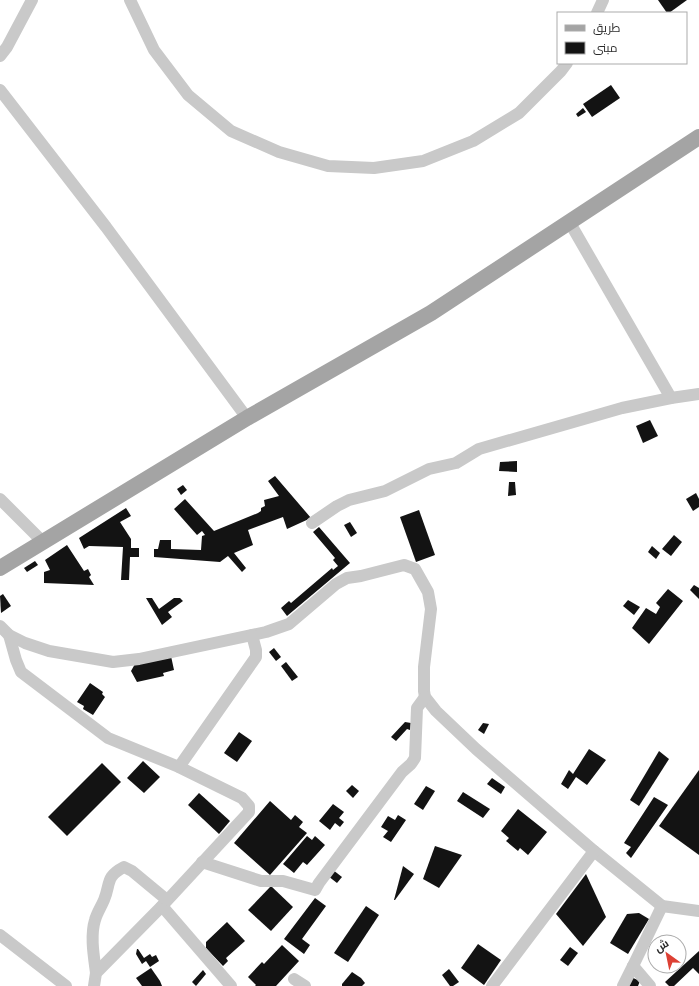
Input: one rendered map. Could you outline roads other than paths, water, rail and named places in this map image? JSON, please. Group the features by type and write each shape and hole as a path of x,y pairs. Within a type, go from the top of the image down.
{"main road":[{"path":"0,568 247,418 431,313 699,138"}],"street":[{"path":"0,56 7,48 32,0"},
{"path":"130,0 154,50 188,95 231,131 279,152 328,166 374,168 423,160 473,141 519,113 566,64"},
{"path":"597,12 602,0"},
{"path":"0,90 106,227 247,418"},
{"path":"570,223 671,398"},
{"path":"312,524 336,506 349,500 385,491 429,469 456,462 479,448 622,408 699,394"},
{"path":"0,499 43,542"},
{"path":"0,626 9,635 24,643 49,652 113,662 139,659 266,632 289,624 336,584 347,578 404,565 415,569 428,592 431,609 424,667 424,691 425,697 436,711 476,749 594,851 662,906 699,911"},
{"path":"9,635 21,672 108,738 179,767 242,798 249,806 248,812 165,903 96,973"},
{"path":"179,767 256,657 256,650 252,635"},
{"path":"202,862 261,881 283,881 315,890 402,772 415,758 417,708 425,697"},
{"path":"492,986 594,851"},
{"path":"94,986 96,973 93,928 95,919 105,898 108,883 115,872 124,867 132,871 165,903 231,986"},
{"path":"623,986 662,906"},
{"path":"0,935 66,986"},
{"path":"633,966 650,986"},
{"path":"294,979 305,986"}]}
